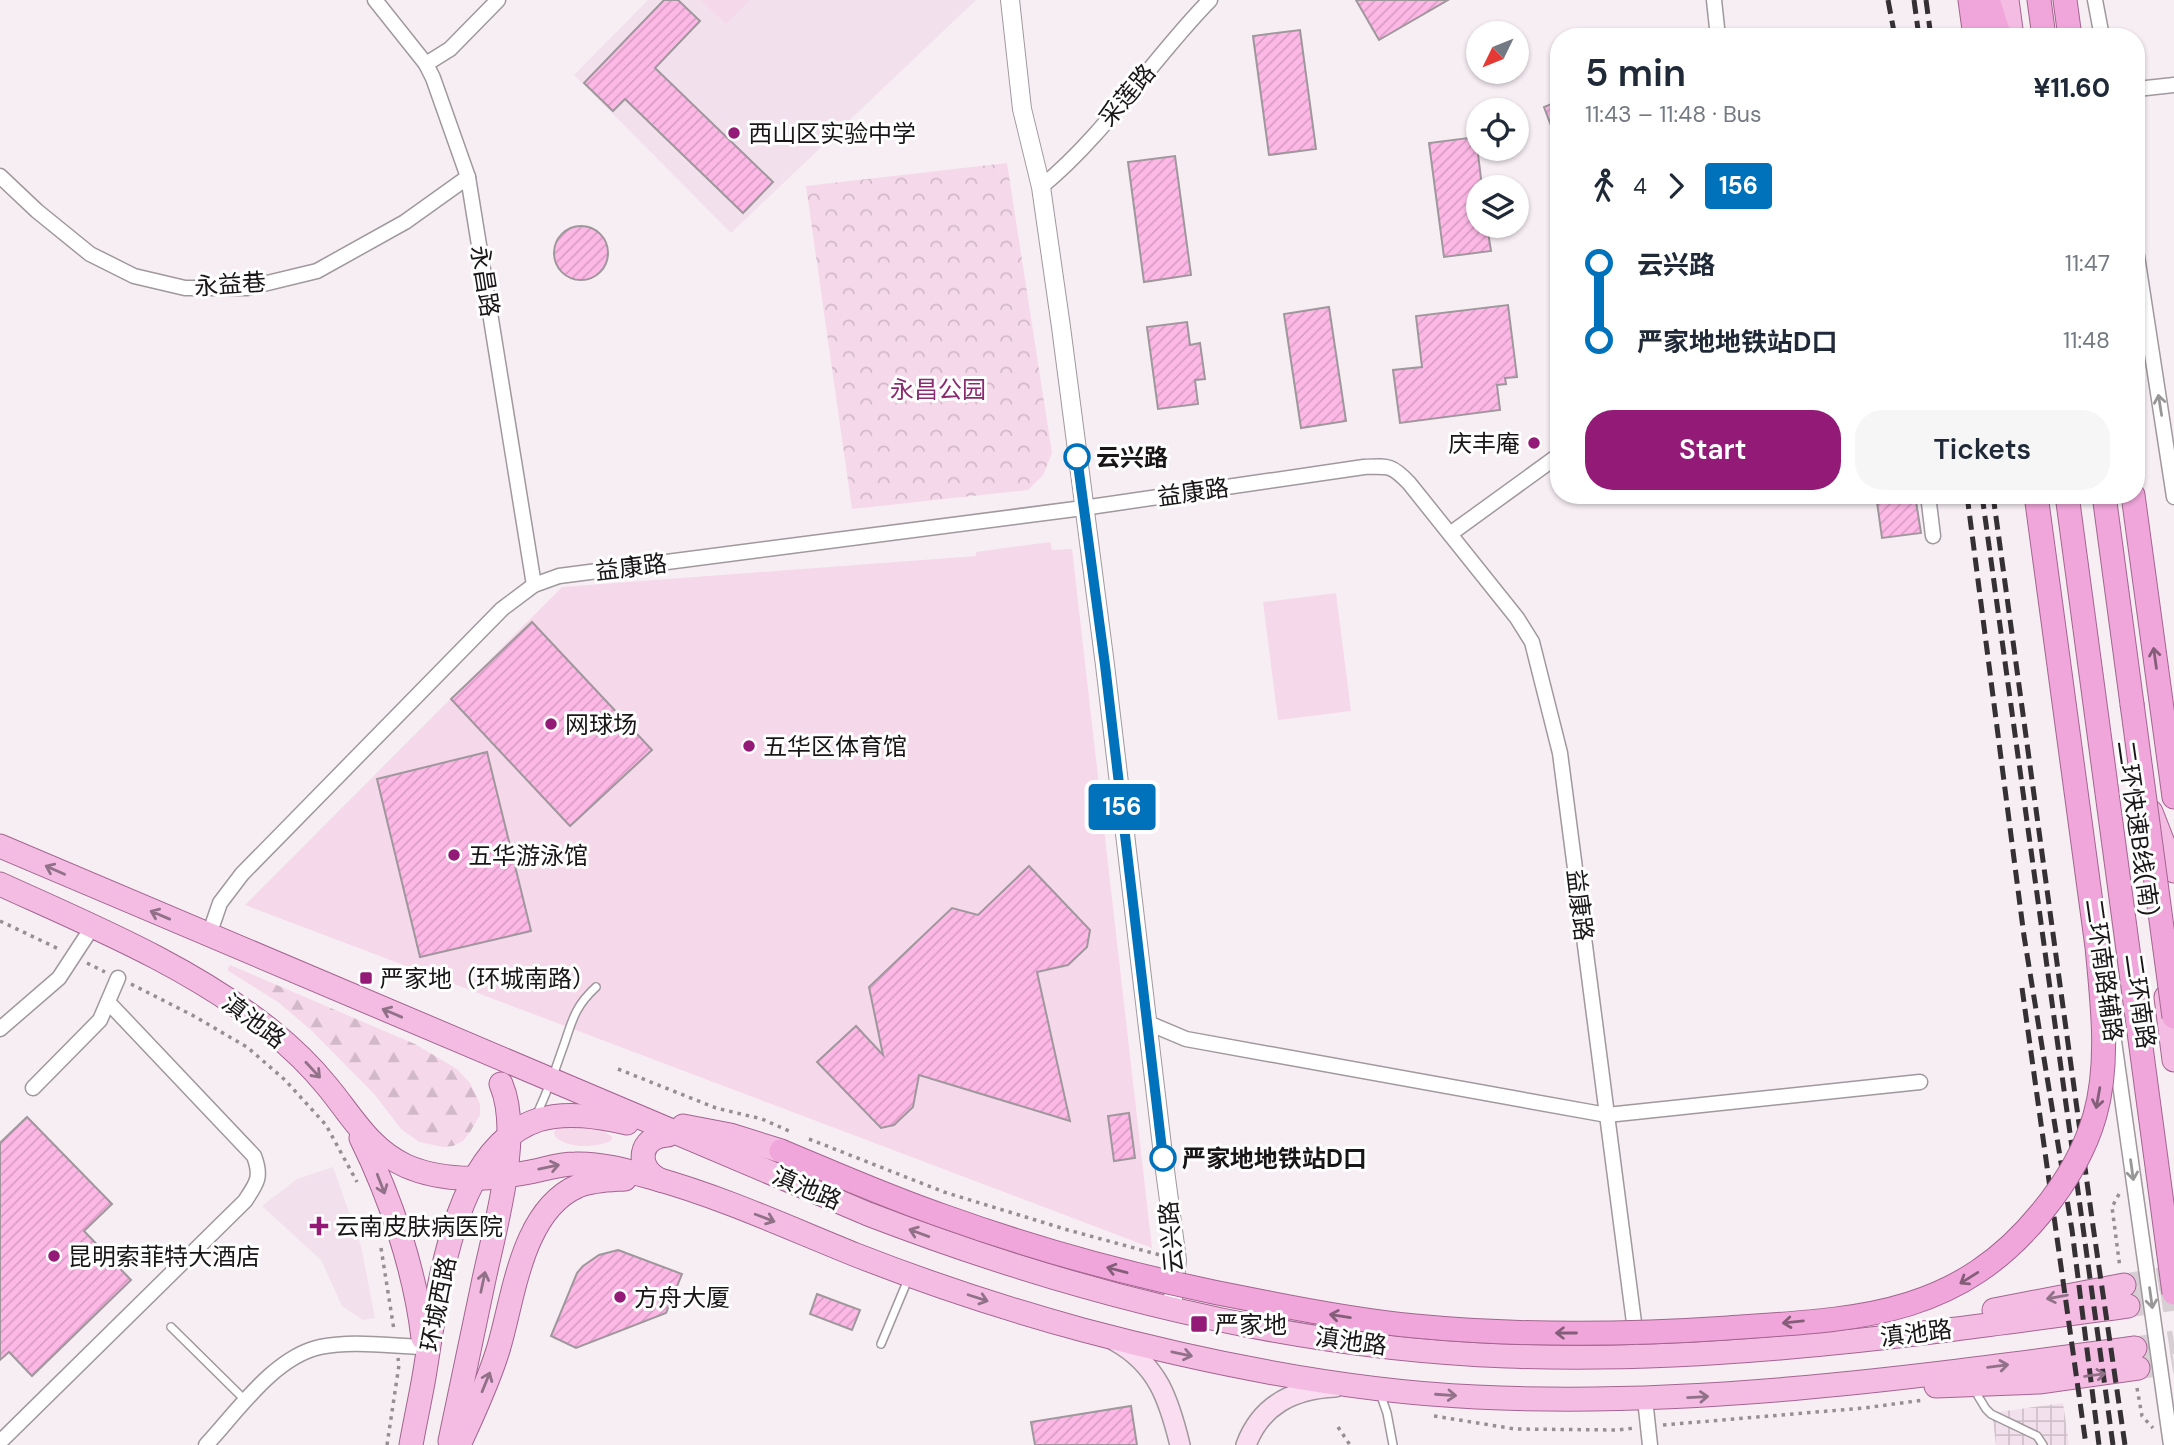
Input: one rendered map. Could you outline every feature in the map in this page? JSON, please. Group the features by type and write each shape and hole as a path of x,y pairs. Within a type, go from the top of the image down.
{"highway":[{"path":"1969,0 1973,28"},
{"path":"2039,0 2043,28"},
{"path":"2065,0 2069,28"},
{"path":"788,1142 924,1209 1014,1240 1077,1259 1225,1295 1386,1323 1529,1333 1714,1329 1888,1311 1914,1304 1959,1284 1980,1271 2015,1242 2057,1193 2090,1130 2098,1104 2101,1080 2102,1014 2096,947 2039,504"},
{"name":"二环快速B线(南)","path":"2070,504 2174,1293"},
{"path":"2105,504 2174,1017"},
{"path":"2134,504 2174,797"}],"main road":[{"path":"2034,0 2037,28"},
{"name":"二环南路","path":"2070,504 2174,1257"},
{"name":"二环南路","path":"2099,504 2174,1060"},
{"path":"2133,757 2150,811 2174,871"},
{"path":"0,846 551,1081 599,1110 647,1121 788,1142"},
{"name":"滇池路","path":"0,884 93,926 178,970 252,1016 299,1056 340,1102 363,1134 377,1147 391,1158 421,1171 453,1178 475,1178 504,1176 560,1165 609,1167 701,1194 909,1276 1005,1307 1091,1332 1231,1364 1378,1389 1494,1398 1645,1399 1731,1395 1832,1385 2004,1385 2052,1381 2136,1366"},
{"path":"455,1040 485,1060 495,1071 501,1084"},
{"name":"滇池路","path":"421,1171 450,1171 474,1161 484,1153 503,1121 505,1096 501,1084"},
{"name":"环城西路","path":"449,1445 504,1176 508,1136 507,1104 501,1084"},
{"path":"340,1102 366,1149 391,1209 410,1273 424,1347 424,1376"},
{"path":"599,1110 695,1123 788,1142"},
{"name":"环城西路","path":"411,1445 433,1314 456,1222 475,1178 508,1136 534,1122 599,1110 627,1123 668,1135 808,1189"},
{"name":"滇池路","path":"647,1121 904,1228 1006,1263 1172,1308 1316,1337 1412,1350 1517,1356 1638,1357 1716,1353 1826,1343 2124,1287"},
{"path":"660,1180 653,1177 644,1165 644,1150 654,1138 668,1135"},
{"path":"459,1445 493,1366 530,1241 537,1224 556,1200 579,1186 608,1180 656,1183 701,1194"},
{"path":"1091,1332 1125,1347 1150,1369 1167,1400 1180,1445"},
{"path":"1245,1445 1258,1420 1288,1397 1329,1388 1378,1389"}],"street":[{"name":"永昌路","path":"375,0 426,64 468,177 534,585"},
{"path":"426,64 450,49 498,0"},
{"name":"云兴路","path":"1010,0 1022,109 1041,187 1107,679 1177,1259 1172,1308"},
{"name":"采莲路","path":"1041,187 1066,166 1210,0"},
{"path":"1714,0 1717,28"},
{"path":"2095,0 2100,28"},
{"path":"2145,88 2174,85"},
{"name":"永益巷","path":"0,176 37,211 90,254 134,276 185,288 247,288 317,271 405,222 468,177"},
{"path":"2145,308 2174,497"},
{"path":"1450,534 1550,462"},
{"name":"益康路","path":"208,935 220,903 242,874 502,609 534,585 559,576 1382,466 1396,469 1517,618 1532,642 1560,752 1638,1357"},
{"path":"1929,504 1933,536"},
{"name":"二环南路辅路","path":"2039,504 2171,1445"},
{"path":"0,1029 59,978 93,926"},
{"path":"33,1088 100,1020 118,978"},
{"path":"0,1441 246,1201 260,1171 254,1156 108,1002"},
{"path":"1148,1023 1186,1039 1607,1115 1920,1082"},
{"path":"206,1445 269,1376 300,1354 342,1345 424,1347"},
{"path":"1645,1399 1650,1445"}],"lane":[{"path":"534,1122 571,1021 583,999 596,987"},
{"path":"881,1345 909,1276"},
{"path":"171,1327 246,1401"},
{"path":"1378,1389 1387,1413 1393,1445"},
{"path":"1978,1396 1991,1414 2036,1436 2043,1445"}],"path":[{"path":"0,921 192,1015 247,1047 285,1080 326,1125 362,1191"},
{"path":"618,1069 716,1108 762,1119 788,1142"},
{"path":"806,1138 944,1192 1068,1230 1177,1259"},
{"path":"2113,1213 2124,1287"},
{"path":"381,1246 399,1364 387,1445"},
{"path":"2136,1366 2142,1416"},
{"path":"1338,1427 1350,1445"}],"shaded area":[{"name":"西山区实验中学","path":"648,0 976,0 731,233 574,75"},
{"name":"云南皮肤病医院","path":"333,1167 361,1246 375,1318 363,1320 342,1306 321,1260 262,1206 297,1179"},
{"path":"2063,1403 2069,1445 1996,1445 1992,1413"}],"green space":[{"path":"701,0 750,0 726,24"},
{"name":"永昌公园","path":"1007,163 1052,453 1043,475 1028,490 852,509 806,186"},
{"name":"五华区体育馆","path":"1050,542 1052,550 1072,549 1152,1248 245,905 562,587 976,556 976,552"},
{"path":"1336,593 1351,711 1278,720 1263,602"},
{"path":"230,965 415,1044 457,1069 470,1083 480,1104 480,1115 470,1132 463,1141 453,1146 443,1147 419,1142 401,1129 375,1095 312,1031 278,1002 227,970"},
{"path":"578,1122 604,1131 612,1137 611,1141 582,1146 566,1143 555,1136 554,1132 559,1126"}],"building":[{"path":"664,0 678,0 700,21 655,68 773,182 743,213 625,99 613,111 584,83"},
{"path":"1356,0 1448,0 1379,40"},
{"path":"1300,30 1316,149 1269,155 1253,36"},
{"path":"1550,105 1550,123 1544,107"},
{"path":"1466,138 1466,161 1479,161 1481,175 1466,175 1466,238 1489,238 1491,251 1444,257 1429,143"},
{"path":"1175,156 1191,275 1144,282 1128,162"},
{"path":"581,226 600,234 608,253 600,272 581,280 562,272 554,253 562,234"},
{"path":"1508,305 1517,377 1505,378 1506,384 1497,385 1500,410 1400,423 1393,370 1422,367 1416,316"},
{"path":"1329,307 1346,421 1301,428 1284,314"},
{"path":"1187,322 1190,345 1200,343 1205,379 1195,380 1198,404 1158,409 1147,327"},
{"path":"1877,504 1916,504 1921,533 1882,538"},
{"name":"网球场","path":"532,622 652,750 570,826 451,699"},
{"name":"五华游泳馆","path":"487,752 531,931 420,957 377,779"},
{"path":"1029,866 1090,930 1087,947 1068,965 1037,972 1070,1121 919,1075 913,1107 894,1125 881,1128 817,1062 856,1026 883,1055 869,987 952,908 978,915"},
{"path":"1129,1113 1135,1158 1114,1161 1108,1116"},
{"name":"昆明索菲特大酒店","path":"27,1117 112,1204 84,1231 131,1280 32,1376 9,1352 0,1360 0,1143"},
{"name":"方舟大厦","path":"618,1250 682,1274 666,1313 576,1348 551,1336 577,1273 599,1255"},
{"path":"817,1294 860,1310 852,1330 810,1314"},
{"path":"1131,1406 1137,1445 1035,1445 1031,1422"}],"tunnel":[{"path":"2124,1285 2174,1277"},
{"path":"2128,1306 2174,1299"},
{"path":"2135,1348 2174,1342"},
{"path":"2138,1368 2174,1362"}],"railway":[{"path":"1888,0 1893,28"},
{"path":"1914,0 1918,28"},
{"path":"1926,0 1930,28"},
{"path":"1968,504 2024,936 2072,1230 2099,1445"},
{"path":"1983,504 2113,1445"},
{"path":"1994,504 2125,1445"},
{"path":"2022,988 2086,1445"}],"bus line":[{"name":"156","path":"1077,457 1105,665 1163,1158"}],"place":[{"name":"西山区实验中学","path":"734,133"},
{"name":"庆丰庵","path":"1534,443"},
{"name":"云兴路","path":"1077,457"},
{"name":"网球场","path":"551,724"},
{"name":"五华区体育馆","path":"749,746"},
{"name":"五华游泳馆","path":"454,855"},
{"name":"严家地（环城南路）","path":"366,978"},
{"name":"严家地地铁站D口","path":"1163,1158"},
{"name":"云南皮肤病医院","path":"319,1226"},
{"name":"昆明索菲特大酒店","path":"54,1256"},
{"name":"方舟大厦","path":"620,1297"},
{"name":"严家地","path":"1199,1324"}]}
